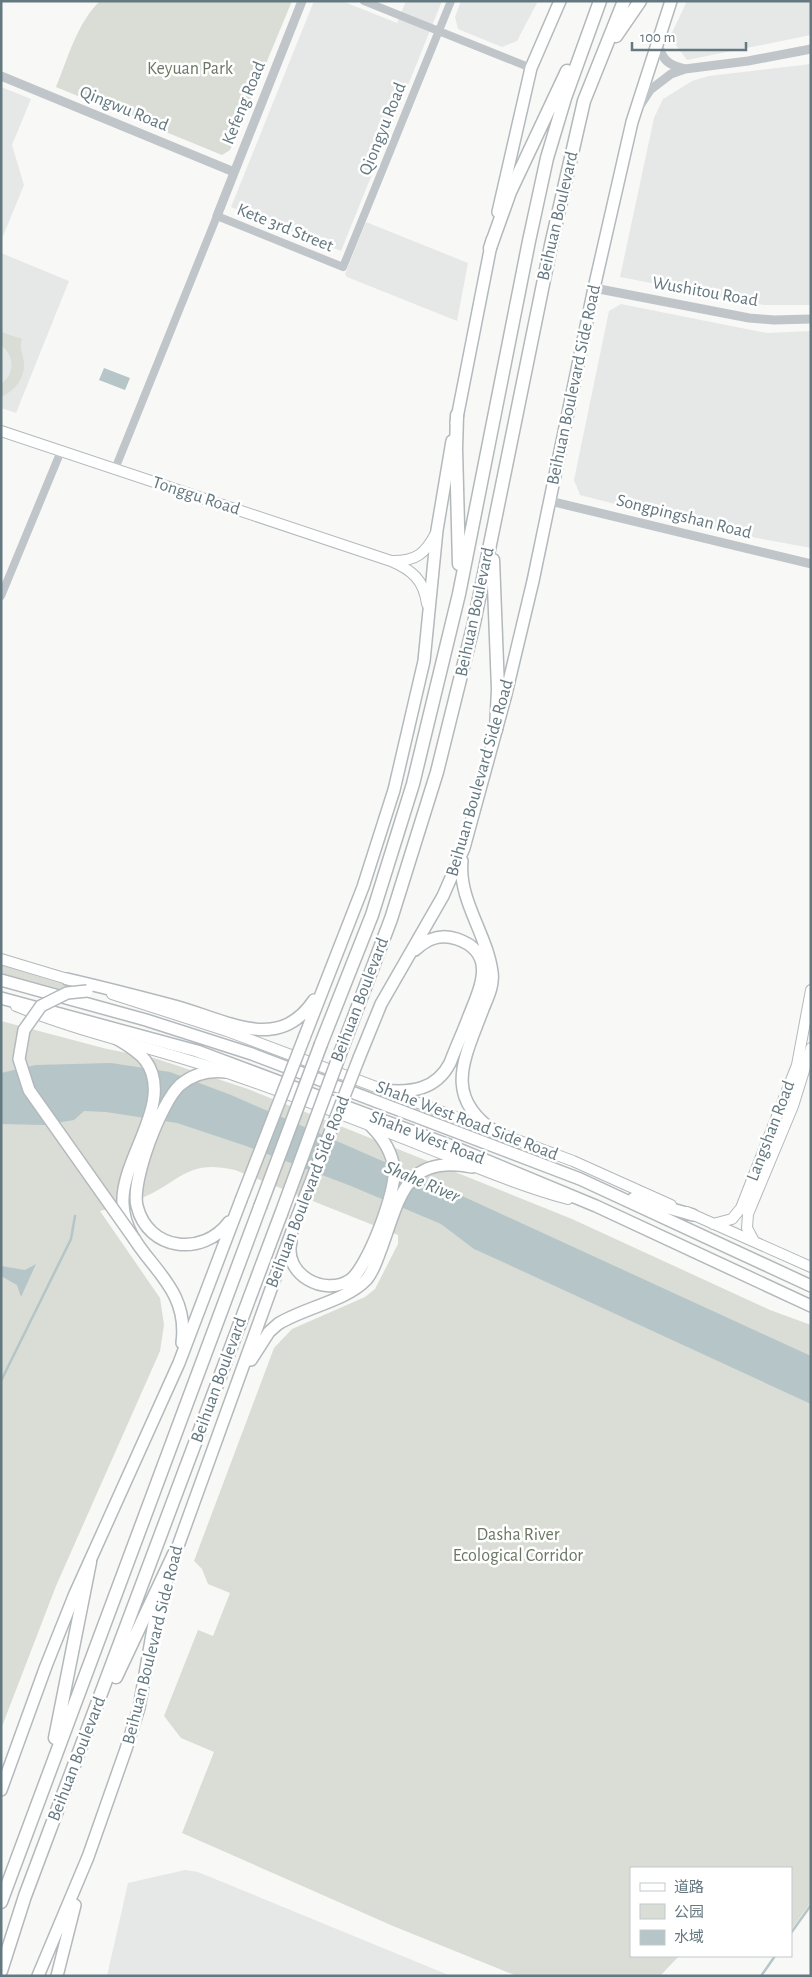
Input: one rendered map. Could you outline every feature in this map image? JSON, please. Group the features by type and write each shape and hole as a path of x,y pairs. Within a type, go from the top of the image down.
{"highway":[{"name":"Beihuan Boulevard","path":"1,1971 25,1896 396,903 435,780 474,623 551,244 584,101 624,1"},
{"path":"584,101 620,29 640,1"},
{"name":"Beihuan Boulevard","path":"1,1902 321,1044 372,915 394,850 427,731 459,594 547,158 598,6"},
{"path":"490,248 510,192 598,6"},
{"path":"457,415 459,594"},
{"path":"496,730 498,689 492,576 498,507"},
{"path":"78,1756 175,1552"},
{"path":"41,1793 61,1708 90,1562"}],"main road":[{"path":"1,1790 46,1666 90,1562 179,1363 240,1200 363,887 394,790 420,679 429,617 437,530 457,415 490,248 531,68 560,1"},
{"name":"Beihuan Boulevard Side Road","path":"38,1976 94,1840 139,1708 154,1623 175,1552 296,1220 381,1004 444,896 464,848 533,581 594,288 632,122 671,1"},
{"name":"Tonggu Road","path":"1,431 391,561"},
{"path":"391,561 418,558 430,544 437,530"},
{"path":"391,561 405,567 420,580 425,589 429,617"},
{"path":"383,1090 408,1091 430,1085 445,1072 458,1058 486,988 491,966 464,885 462,865 464,848"},
{"path":"404,963 422,944 431,939 442,936 459,939 470,945 481,959 486,988"},
{"name":"Shahe West Road Side Road","path":"1,959 227,1031 383,1090 596,1171 712,1224 811,1266"},
{"path":"67,979 172,1005 258,1030 281,1027 300,1017 324,984"},
{"name":"Shahe West Road","path":"1,980 229,1045 512,1152 606,1191 811,1286"},
{"name":"Langshan Road","path":"712,1224 732,1219 741,1208 797,1065 811,990"},
{"path":"125,999 87,991 67,993 41,1006 24,1030 20,1059 30,1090 135,1240 167,1281 178,1301 183,1335 179,1363"},
{"path":"1,999 41,1016 226,1072 371,1126 472,1167 539,1191 596,1206"},
{"name":"Shahe West Road","path":"1,999 144,1035 222,1060 457,1149 596,1206 811,1306"},
{"path":"114,1037 140,1054 150,1068 154,1093 151,1111 123,1186 124,1216 135,1240"},
{"name":"Langshan Road","path":"755,1242 747,1228 748,1214 808,1069 811,1048"},
{"path":"458,1058 461,1087 466,1102 479,1121 496,1133"},
{"path":"226,1072 210,1072 195,1076 180,1085 172,1094 164,1108 137,1182 136,1199 144,1221 154,1233 168,1241 184,1245 201,1243 217,1235 224,1228 240,1200"},
{"path":"236,1383 263,1339 278,1324 354,1290 367,1278 394,1184 393,1164 384,1141 371,1126"},
{"path":"296,1220 289,1248 291,1258 299,1272 311,1282 327,1286 344,1283 351,1280 370,1263 407,1186 427,1169 448,1163 472,1167"},
{"path":"606,1191 693,1215"},
{"path":"57,1976 75,1903 76,1883"}],"street":[{"name":"Kefeng Road","path":"216,216 302,1"},
{"path":"364,1 531,68"},
{"name":"Qiongyu Road","path":"343,267 451,1"},
{"path":"658,41 661,55 666,63 685,69"},
{"path":"632,122 650,90 671,74 685,69 748,61 811,49"},
{"name":"Qingwu Road","path":"1,76 234,172"},
{"path":"115,469 216,216"},
{"name":"Kete 3rd Street","path":"216,216 343,267"},
{"name":"Wushitou Road","path":"594,288 749,318 774,320 811,318"},
{"path":"1,596 61,451"},
{"name":"Songpingshan Road","path":"550,501 811,564"}],"shaded area":[{"path":"314,1 342,1 397,23 406,1 442,1 341,251 231,207"},
{"path":"461,1 538,1 517,41 502,47 458,29 455,17"},
{"path":"687,1 811,1 811,35 687,60 670,37"},
{"path":"811,64 811,305 764,305 620,277 654,118 663,99 692,81 709,76"},
{"path":"1,87 31,99 12,145 24,185 1,241"},
{"path":"366,222 468,263 457,321 347,277 345,274"},
{"path":"1,253 69,281 16,413 1,408"},
{"path":"621,304 767,333 811,331 811,548 724,532 580,495 574,480 609,311"},
{"path":"185,1870 198,1872 451,1976 107,1976 128,1883"}],"green space":[{"name":"Keyuan Park","path":"100,1 292,1 230,150 222,155 56,87 79,30"},
{"path":"1,332 22,339 21,348 24,369 21,379 15,388 1,397 1,384 9,375 12,365 9,354 1,345"},
{"path":"1,965 72,987 60,989 1,973"},
{"name":"Dasha River Ecological Corridor","path":"1,1021 107,1049 154,1058 248,1089 572,1219 770,1310 811,1325 811,1902 792,1929 792,1867 630,1867 630,1957 678,1957 660,1976 517,1976 393,1926 182,1833 214,1752 181,1738 164,1716 198,1630 213,1636 230,1593 208,1584 202,1569 194,1561 274,1348 292,1329 365,1297 375,1289 398,1244 398,1235 235,1170 205,1167 195,1170 142,1198 100,1211 160,1298 164,1325 160,1351 56,1586 1,1729"}],"water":[{"path":"104,368 130,378 125,390 99,380"},
{"name":"Shahe River","path":"111,1063 170,1072 231,1095 449,1190 811,1356 811,1404 474,1249 441,1224 351,1186 246,1146 177,1123 106,1112 84,1111 74,1120 44,1125 1,1124 1,1073 36,1065"},
{"path":"36,1264 21,1297 17,1285 1,1276 1,1266 25,1270"}],"waterway":[{"path":"1,1381 71,1239 75,1216"},
{"path":"792,1932 811,1905"},
{"path":"761,1976 774,1957"}]}
